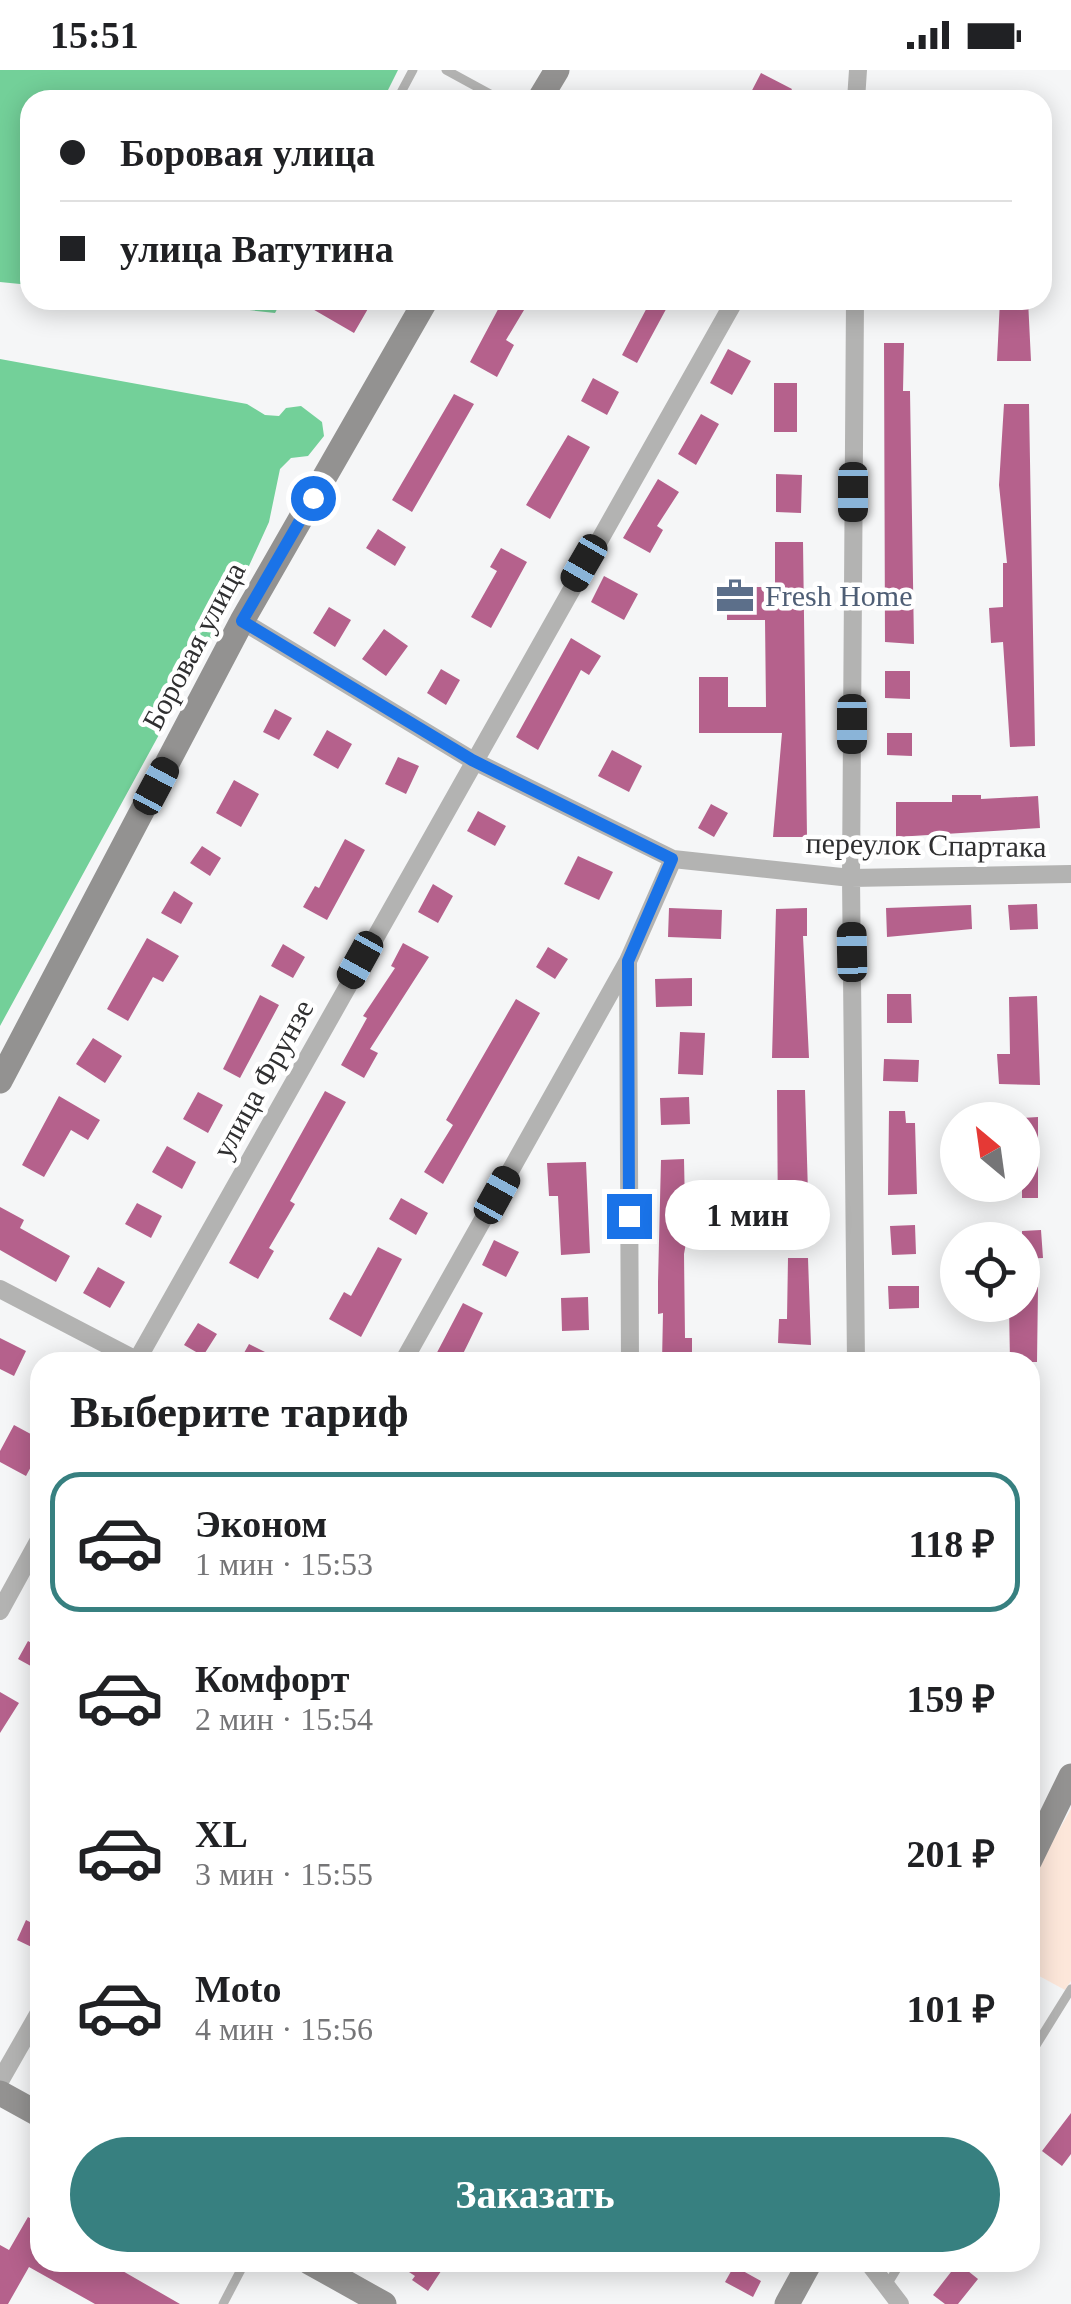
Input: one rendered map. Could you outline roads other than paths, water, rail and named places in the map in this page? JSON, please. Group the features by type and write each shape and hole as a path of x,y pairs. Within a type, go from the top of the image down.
{"street":[{"name":"Боровая улица","path":"0,1081 242,621 420,310"},
{"name":"улица Фрунзе","path":"144,1352 472,760 729,310"},
{"path":"854,310 851,878 856,1352"},
{"name":"переулок Спартака","path":"242,621 472,760 672,859 851,878 1071,874"},
{"path":"409,1352 628,961 672,859"},
{"path":"628,961 630,1352"},
{"path":"0,1289 119,1352"},
{"path":"0,1611 30,1556"},
{"path":"1040,1839 1071,1776"},
{"path":"0,2082 30,2029"},
{"path":"0,2093 30,2110"},
{"path":"327,2272 384,2304"},
{"path":"787,2304 799,2272"},
{"path":"876,2272 900,2304"}],"lane":[{"path":"446,70 483,90"},
{"path":"1040,2039 1071,1989"},
{"path":"223,2304 240,2272"},
{"path":"887,2285 895,2272"}],"place":[{"name":"Fresh Home","path":"735,596"}]}
